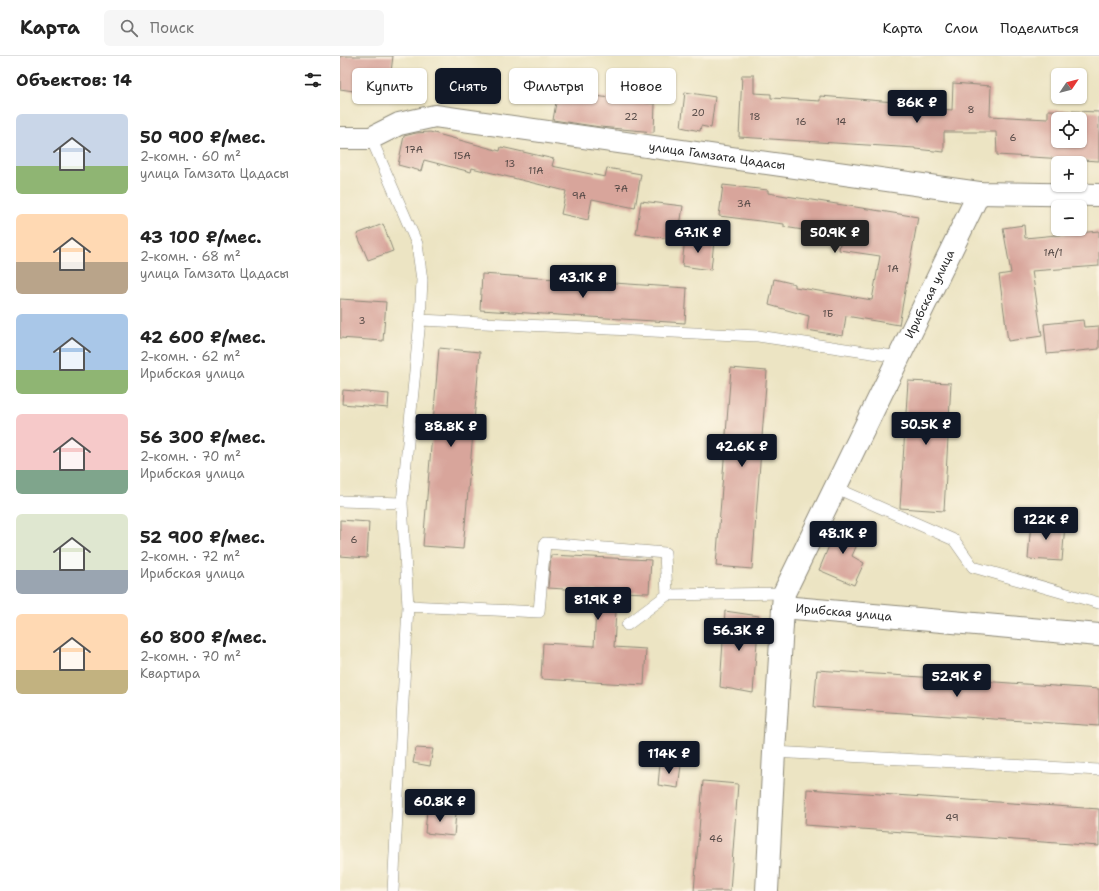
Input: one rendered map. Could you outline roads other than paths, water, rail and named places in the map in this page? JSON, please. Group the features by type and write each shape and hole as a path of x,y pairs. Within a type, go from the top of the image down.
{"street":[{"name":"улица Гамзата Цадасы","path":"340,138 371,138 399,124 435,116 979,193 1099,195"},
{"name":"Ирибская улица","path":"979,193 836,488 784,600 1099,635"},
{"path":"767,891 784,600"}],"lane":[{"path":"371,138 417,244 422,280 420,320 402,503 408,606 393,891"},
{"path":"420,320 758,336 899,357"},
{"path":"836,488 954,540 973,567 1099,603"},
{"path":"340,501 402,503"},
{"path":"408,606 539,612 545,543 666,553 667,595"},
{"path":"627,625 667,595 784,600"},
{"path":"774,752 1099,770"}]}
